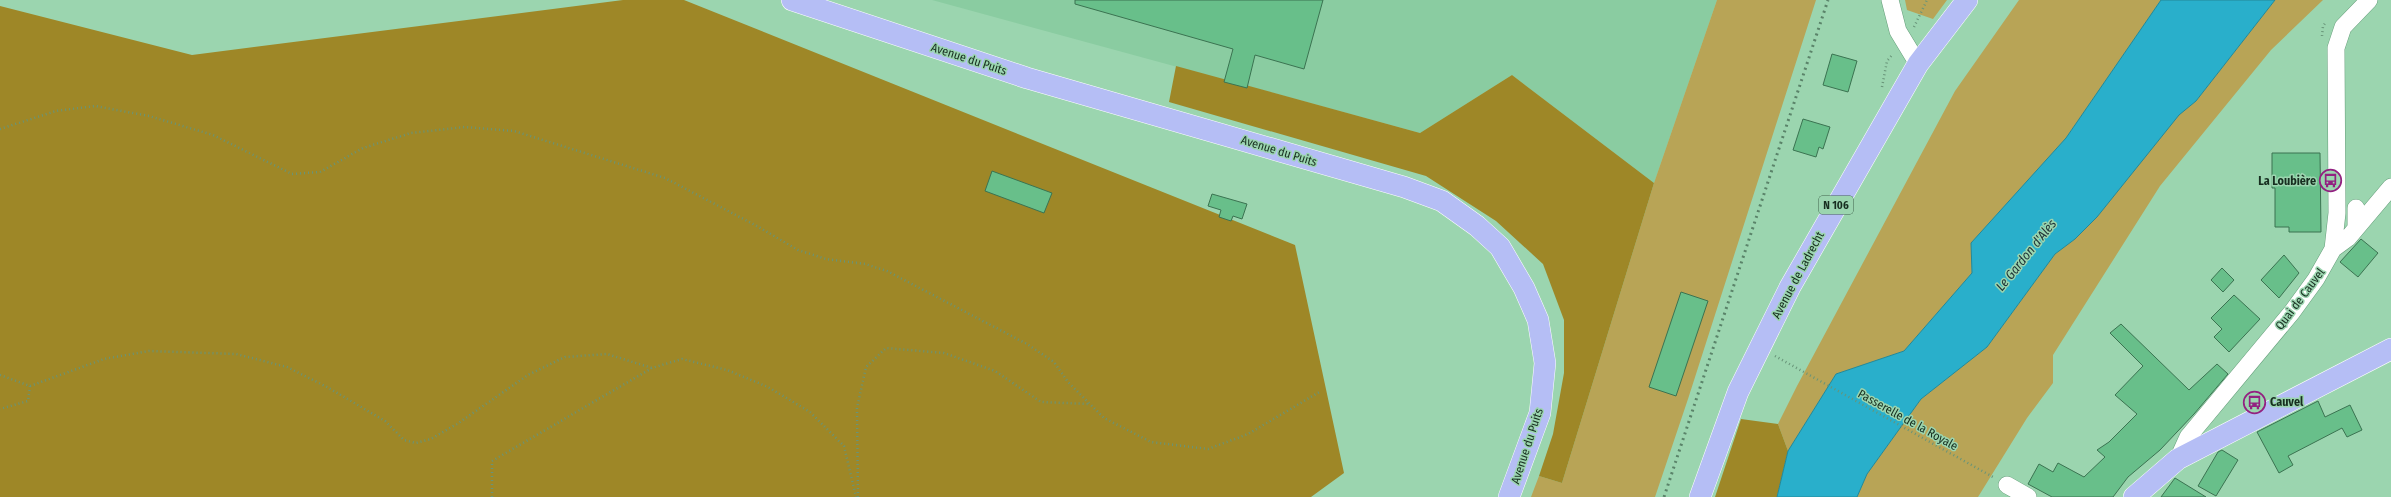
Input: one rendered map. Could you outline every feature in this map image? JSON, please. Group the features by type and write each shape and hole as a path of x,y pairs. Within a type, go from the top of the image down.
{"main road":[{"name":"Avenue du Puits","path":"792,0 1028,78 1404,187 1442,201 1477,226 1500,247 1524,288 1538,320 1545,363 1540,413 1509,497"},
{"name":"N 106","path":"1918,64 1967,0"},
{"name":"Avenue de Ladrecht","path":"1700,497 1738,392 1790,287 1918,64"},
{"path":"2134,497 2178,458 2391,349"}],"street":[{"path":"1890,0 1898,31 1918,64"},
{"name":"Quai de Cauvel","path":"2178,458 2188,437 2292,312 2316,279 2333,249 2337,213 2335,52 2343,27 2369,0"},
{"path":"2333,249 2348,238 2391,187"},
{"path":"2356,208 2356,228"},
{"path":"2007,485 2028,497"}],"path":[{"path":"1904,41 1914,27 1927,0"},
{"path":"0,129 56,111 95,106 149,116 213,135 292,174 320,172 363,148 411,133 465,127 514,131 665,178 755,225 798,250 826,259 865,264 887,271 1027,344 1054,362 1068,382 1104,418 1151,442 1208,449 1248,434 1321,391"},
{"path":"857,497 858,408 866,367 886,348 944,353 995,371 1041,402 1090,404"},
{"path":"0,375 30,386 104,359 149,351 236,354 288,368 327,387 385,421 404,440 416,443 431,439 457,424 528,375 564,357 607,354 652,368"},
{"path":"492,497 492,461 652,368 682,358 727,370 768,387 810,412 844,446 857,497"},
{"name":"Passerelle de la Royale","path":"1800,371 2007,485"},
{"path":"0,409 28,401 30,386"}],"shaded area":[{"path":"623,0 684,0 1295,245 1344,473 1311,497 0,497 0,6 192,55"},
{"path":"932,0 1717,0 1654,183 1512,75 1420,133"},
{"path":"1717,0 1816,0 1655,497 1531,497 1539,476 1562,483 1654,183"},
{"path":"1905,0 1947,0 1933,19 1907,10"},
{"path":"2019,0 2161,0 2066,138 1971,243 1972,273 1904,351 1836,374 1788,451 1778,424 1797,386 1955,91"},
{"path":"2275,0 2323,0 2271,50 2160,186 2053,355 2053,383 2027,418 1978,497 1857,497 1867,474 1921,399 1987,347 2055,254 2075,239 2097,217 2179,114 2196,101"},
{"path":"1176,66 1420,133 1512,75 1654,183 1562,483 1539,476 1553,434 1564,373 1564,320 1543,264 1496,221 1426,176 1169,102"},
{"path":"1741,419 1778,424 1788,451 1777,497 1715,497"}],"water":[{"name":"Le Gardon d'Alès","path":"2161,0 2275,0 2196,101 2179,115 2097,217 2075,239 2055,254 1987,347 1921,399 1867,474 1857,497 1777,497 1788,451 1836,374 1904,351 1972,273 1971,243 2066,138"}],"building":[{"path":"1075,0 1323,0 1304,69 1255,55 1247,88 1224,82 1233,49 1075,4"},
{"path":"1832,54 1857,61 1848,92 1823,85"},
{"path":"1803,119 1830,127 1823,149 1819,147 1816,157 1793,150"},
{"path":"2272,153 2320,153 2321,232 2289,232 2289,227 2275,227 2275,188 2272,188"},
{"path":"992,171 1052,193 1044,213 985,191"},
{"path":"1212,194 1247,204 1242,219 1233,216 1231,221 1219,217 1221,210 1208,206"},
{"path":"2361,239 2378,253 2358,277 2340,262"},
{"path":"2284,255 2299,273 2279,298 2261,280"},
{"path":"2222,268 2234,280 2223,292 2211,280"},
{"path":"1681,292 1708,301 1676,396 1649,387"},
{"path":"2234,295 2260,319 2229,352 2214,337 2222,329 2211,318"},
{"path":"2121,324 2189,390 2217,364 2228,374 2194,414 2160,450 2128,477 2113,497 2052,497 2028,484 2039,464 2053,472 2058,463 2084,477 2105,457 2097,450 2109,442 2137,414 2115,395 2143,366 2110,333"},
{"path":"2318,401 2325,417 2350,405 2362,430 2347,437 2342,428 2288,456 2293,465 2279,473 2257,432"},
{"path":"2222,450 2238,460 2216,496 2198,486 2218,452"},
{"path":"2175,478 2206,497 2161,497"}],"railway":[{"path":"1664,497 1828,0"}],"place":[{"name":"La Loubière","path":"2331,181"},
{"name":"Cauvel","path":"2254,402"}]}
